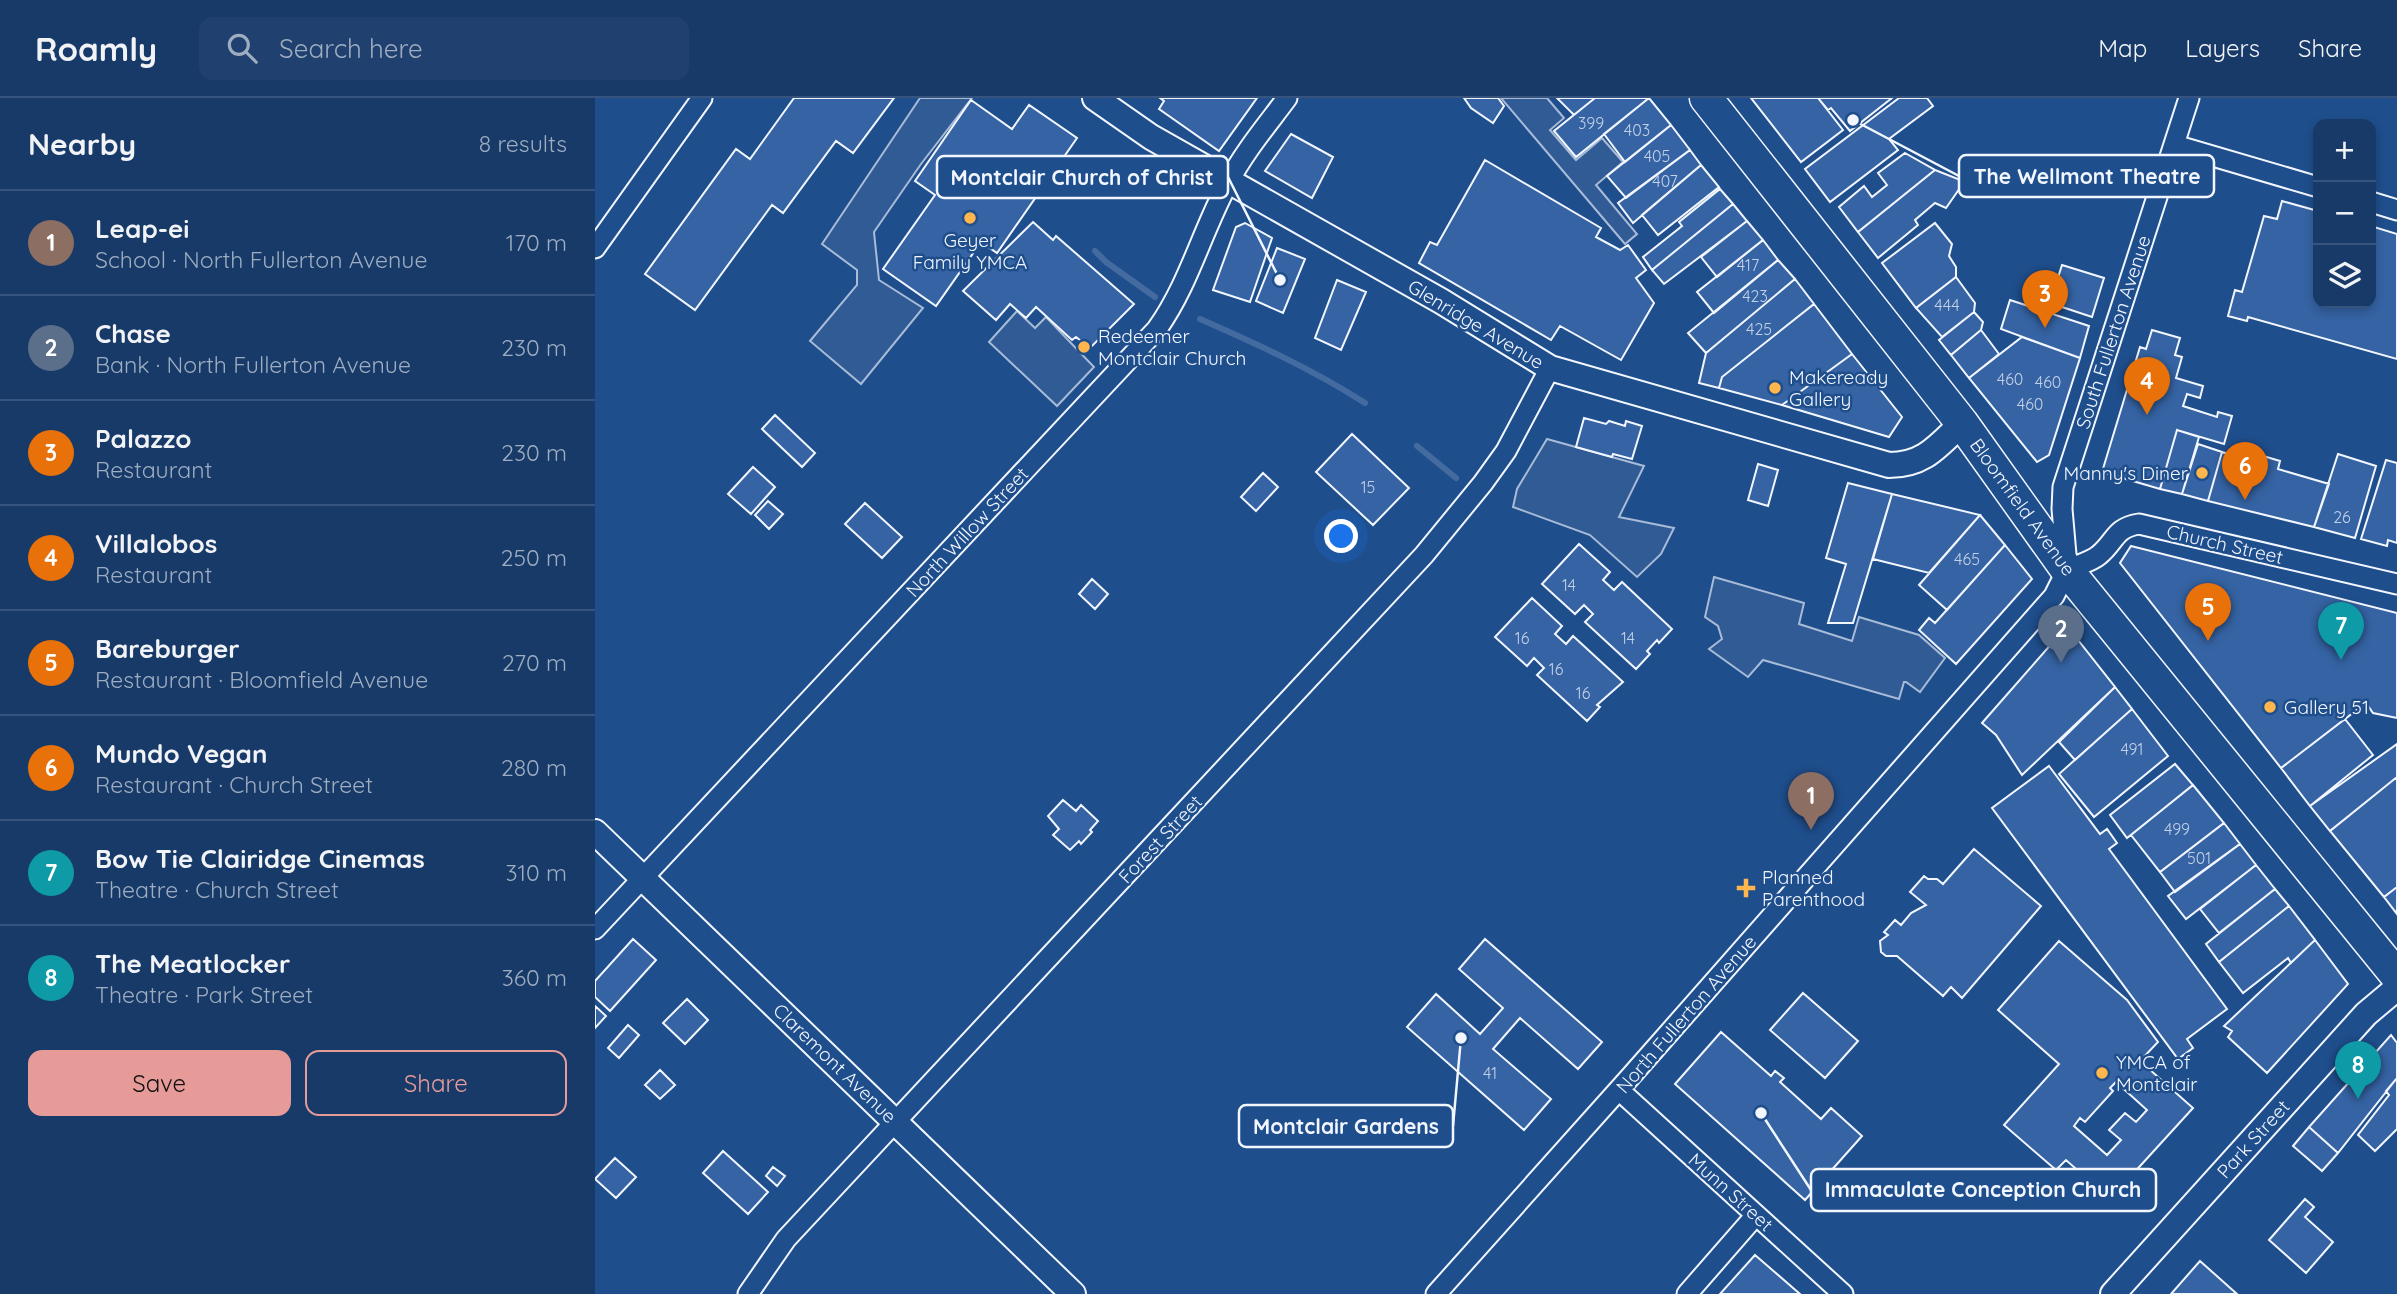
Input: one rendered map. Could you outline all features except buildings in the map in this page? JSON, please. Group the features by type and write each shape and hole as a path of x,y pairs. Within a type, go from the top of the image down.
{"main road":[{"name":"Bloomfield Avenue","path":"1706,98 1962,423 2067,570 2397,976"}],"street":[{"path":"595,248 702,98"},
{"name":"Glenridge Avenue","path":"1095,98 1151,137 1441,301 1550,368 1889,465 1905,465 1921,460 1962,423"},
{"name":"North Willow Street","path":"595,929 1157,329 1173,307 1229,181 1287,98"},
{"name":"South Fullerton Avenue","path":"2067,570 2063,487 2189,98"},
{"path":"2175,145 2313,186"},
{"path":"2376,204 2397,210"},
{"name":"Forest Street","path":"748,1294 786,1238 1424,555 1483,484 1513,440 1550,368"},
{"name":"Church Street","path":"2067,570 2098,555 2126,526 2139,524 2397,584"},
{"name":"North Fullerton Avenue","path":"1436,1294 2054,596 2067,570"},
{"name":"Claremont Avenue","path":"595,832 1073,1294"},
{"name":"Park Street","path":"2113,1294 2366,1014 2397,988"},
{"name":"Munn Street","path":"1619,1090 1843,1294"},
{"path":"1687,1294 1756,1215"}],"shaded area":[{"path":"920,98 972,98 921,164 874,232 879,280 923,308 861,384 810,341 857,285 857,270 822,244"},
{"path":"1501,98 1547,98 1564,118 1550,130 1576,160 1602,138 1623,162 1596,185 1637,234 1625,244"},
{"path":"1017,311 1035,328 1046,317 1094,367 1057,406 989,342"},
{"path":"1547,439 1644,466 1619,517 1674,528 1661,554 1637,577 1590,535 1513,507 1517,489"},
{"path":"1714,577 1804,603 1799,624 1852,641 1859,617 1919,635 1945,658 1920,692 1904,682 1899,699 1763,660 1748,677 1709,649 1722,639 1718,626 1705,617"}],"waterway":[{"path":"1095,251 1155,297"},
{"path":"1200,319 1305,368 1365,403"},
{"path":"1417,446 1456,478"}],"place":[{"name":"The Wellmont Theatre","path":"1853,120"},
{"name":"Geyer Family YMCA","path":"970,218"},
{"name":"Montclair Church of Christ","path":"1280,280"},
{"name":"Palazzo","path":"2045,328"},
{"name":"Redeemer Montclair Church","path":"1084,347"},
{"name":"Makeready Gallery","path":"1775,388"},
{"name":"Villalobos","path":"2147,415"},
{"name":"Manny's Diner","path":"2202,473"},
{"name":"Mundo Vegan","path":"2245,500"},
{"name":"Bareburger","path":"2208,641"},
{"name":"Bow Tie Clairidge Cinemas","path":"2341,660"},
{"name":"Chase","path":"2061,663"},
{"name":"Gallery 51","path":"2270,707"},
{"name":"Leap-ei","path":"1811,830"},
{"name":"Planned Parenthood","path":"1746,888"},
{"name":"Montclair Gardens","path":"1461,1038"},
{"name":"YMCA of Montclair","path":"2102,1073"},
{"name":"The Meatlocker","path":"2358,1099"},
{"name":"Immaculate Conception Church","path":"1761,1113"}]}
